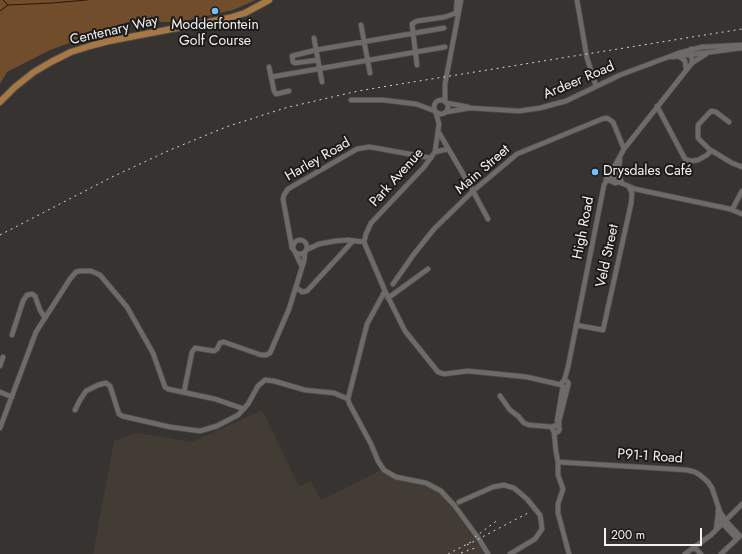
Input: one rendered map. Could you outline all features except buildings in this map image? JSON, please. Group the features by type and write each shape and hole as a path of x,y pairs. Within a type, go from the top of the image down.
{"main road":[{"name":"Centenary Way","path":"0,102 15,87 34,72 71,52 90,46 229,18 245,13 269,0"}],"street":[{"path":"449,65 448,57 458,0"},
{"path":"436,112 434,108 442,95 445,84 461,0"},
{"path":"577,0 587,58 596,86"},
{"path":"417,65 412,24 417,21 445,17 456,13"},
{"path":"445,17 454,22"},
{"path":"362,25 370,73"},
{"path":"318,60 298,64 293,62 293,55 364,41 444,28"},
{"path":"314,38 322,82"},
{"name":"Ardeer Road","path":"446,103 470,108 515,111 540,108 566,101 628,72 669,58 714,46 742,45"},
{"path":"271,77 445,47"},
{"name":"Ardeer Road","path":"669,58 680,57 691,52 742,48"},
{"name":"High Road","path":"569,554 558,513 558,504 563,489 558,475 556,429 603,189 607,177 624,149 686,69 703,55 715,51"},
{"path":"691,52 692,63"},
{"path":"680,57 685,61 686,69"},
{"path":"269,67 276,94 289,91"},
{"path":"416,104 440,114 446,112 448,107 446,103 445,84"},
{"path":"352,100 383,100 416,104 442,101 446,103"},
{"path":"657,106 685,159 691,161 698,160 707,156 711,151"},
{"name":"Ardeer Road","path":"446,112 470,108"},
{"path":"729,122 713,110 709,112 701,121 698,130 698,138 711,151 742,167"},
{"name":"Park Avenue","path":"436,112 439,124"},
{"name":"Park Avenue","path":"364,242 371,224 435,152 439,124 446,112"},
{"name":"Main Street","path":"393,284 426,238 473,192 512,157 522,151 602,119 611,120 619,135"},
{"path":"438,131 488,220"},
{"path":"619,135 627,140 632,138"},
{"path":"619,135 624,149"},
{"name":"Harley Road","path":"290,237 283,199 285,192 357,148 369,147 431,158"},
{"path":"435,152 448,148"},
{"path":"620,157 618,174 620,182"},
{"path":"607,177 615,182 620,182 630,187 738,211 742,191"},
{"name":"Veld Street","path":"576,325 603,330 631,204 632,193 630,187"},
{"path":"290,237 305,243 320,244 342,240 364,242 388,298 405,331 441,374 468,372 527,377 565,384"},
{"path":"290,237 292,248 302,267"},
{"path":"292,248 293,244 297,240"},
{"path":"296,287 302,292 309,289 353,241"},
{"path":"184,392 192,352 195,348 214,351 217,350 220,343 224,342 261,355 270,353 296,287 307,246 305,243"},
{"path":"297,256 320,244"},
{"path":"388,298 428,269"},
{"path":"0,428 35,336 73,275 80,271 96,272 103,277 113,290 134,319 153,353 165,387 168,389 215,399 244,408"},
{"path":"385,291 367,324 363,336 348,399 351,408 372,444 378,462 384,470 396,477 431,485 441,491 479,539 488,554"},
{"path":"12,335 23,301 27,295 32,294 35,296 40,310 45,318"},
{"path":"0,366 3,357"},
{"path":"76,410 86,391 106,383 110,386 119,414 122,416 194,431 208,429 233,418 248,404 258,386 263,381 267,380 305,390 334,393 348,399"},
{"path":"0,392 12,397"},
{"path":"500,396 510,410 524,423 556,429"},
{"name":"P91-1 Road","path":"558,462 687,470 695,472 708,482 712,488 718,511 716,530"},
{"path":"459,502 494,487 504,485 514,488 528,499 540,515 542,520 542,529 535,540 510,554"},
{"path":"685,554 716,530 742,504"},
{"path":"718,511 724,522 740,537 721,554"},
{"path":"694,547 701,554"}],"shaded area":[{"path":"0,0 256,0 233,10 180,22 162,22 142,17 50,50 7,72 0,84"},
{"path":"262,410 299,486 311,481 321,500 381,470 395,479 431,487 442,494 480,546 483,554 93,554 114,441 136,433 192,442"}],"waterway":[{"path":"3,0 8,5"},
{"path":"0,11 8,5 87,0"}],"railway":[{"path":"0,235 112,177 170,150 226,127 285,108 358,91 742,29"},
{"path":"467,545 528,513"},
{"path":"475,537 499,519"},
{"path":"448,554 471,542"},
{"path":"461,553 478,547"}],"place":[{"name":"Modderfontein Golf Course","path":"215,11"},
{"name":"Drysdales Café","path":"595,172"}]}
